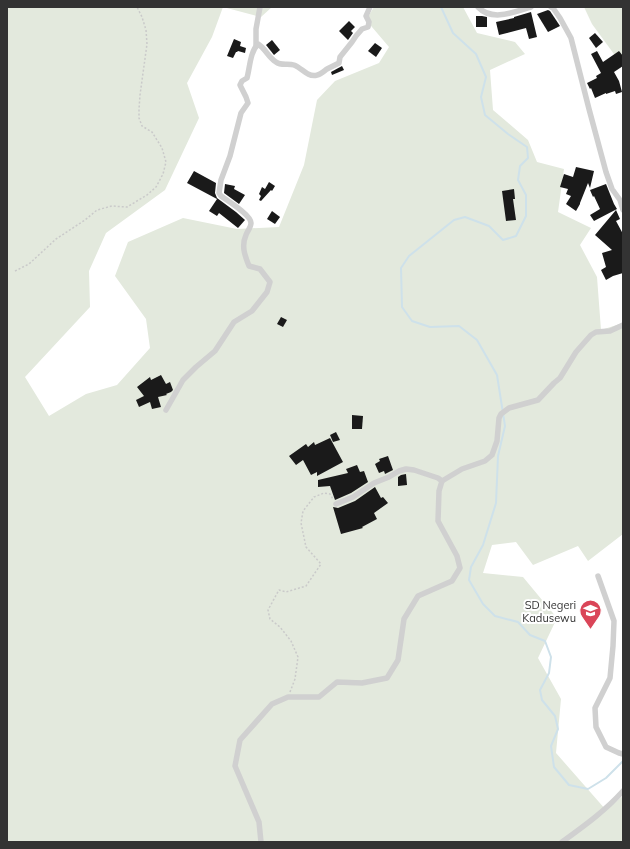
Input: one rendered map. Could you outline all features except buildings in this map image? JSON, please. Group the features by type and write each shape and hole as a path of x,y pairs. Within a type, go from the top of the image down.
{"street":[{"path":"166,410 183,380 196,366 215,350 234,322 252,311 267,292 270,282 260,269 249,266 244,252 245,237 251,224 250,220 239,208 219,193 221,180 230,156 241,113 248,102 240,85 242,81 247,78 253,51 256,45 256,29 260,7"},
{"path":"256,45 258,44 261,46 276,63 293,65 309,74 319,76 339,63 340,57 356,36 362,29 368,27 369,22 366,16 370,7"},
{"path":"478,7 480,10 490,15 511,13 531,7"},
{"path":"551,7 560,18 572,38 606,172 612,189 621,200 623,210"},
{"path":"261,842 259,822 235,766 240,740 272,704 288,697 320,697 337,682 362,683 387,678 398,660 404,619 418,596 452,581 460,568 457,556 438,521 439,491 442,481 462,469 485,461 492,454 497,441 499,418 501,414 508,408 538,400 560,378 576,352 591,335 596,332 610,331 623,325"},
{"path":"336,504 353,497 374,483 406,469 414,470 438,478 442,481"},
{"path":"598,576 614,621 610,678 595,708 596,727 606,747 623,754"},
{"path":"562,842 593,820 623,791"}],"path":[{"path":"15,271 29,264 56,239 85,220 97,210 112,206 127,207 147,195 156,187 163,174 166,162 162,148 152,132 142,126 139,118 139,102 147,44 146,30 142,16 137,7"},
{"path":"288,697 295,679 298,657 291,641 280,627 270,619 268,610 279,590 286,592 306,586 321,564 306,547 300,523 303,511 314,498 324,493 330,494 336,504"}],"shaded area":[{"path":"7,7 223,7 212,37 187,83 199,118 165,190 106,233 89,271 90,307 25,377 49,416 86,394 117,385 150,348 146,319 115,276 128,242 183,218 237,229 279,227 304,165 317,100 335,81 379,63 389,47 366,20 374,7 463,7 477,33 515,42 525,54 490,70 493,110 528,140 537,162 564,169 558,212 591,228 580,245 597,277 601,330 623,323 623,534 588,561 578,546 533,565 516,542 492,545 483,573 523,577 557,618 538,658 561,699 556,753 606,810 623,796 623,842 7,842"},
{"path":"223,7 272,7 261,17"},
{"path":"584,7 623,7 622,65 592,24"}],"waterway":[{"path":"441,7 453,33 476,54 486,77 481,97 485,115 527,147 528,158 520,166 518,180 526,195 526,216 516,236 503,240 489,226 465,217 454,220 409,256 401,268 402,307 412,321 430,327 459,326 477,340 497,375 505,426 498,456 496,503 483,545 471,567 469,580 483,604 495,616 518,622 530,635 545,641 551,657 549,673 540,690 542,700 555,716 558,729 551,746 554,767 569,785 588,789 606,778 623,761"}],"place":[{"name":"SD Negeri Kadusewu","path":"591,630"}]}
